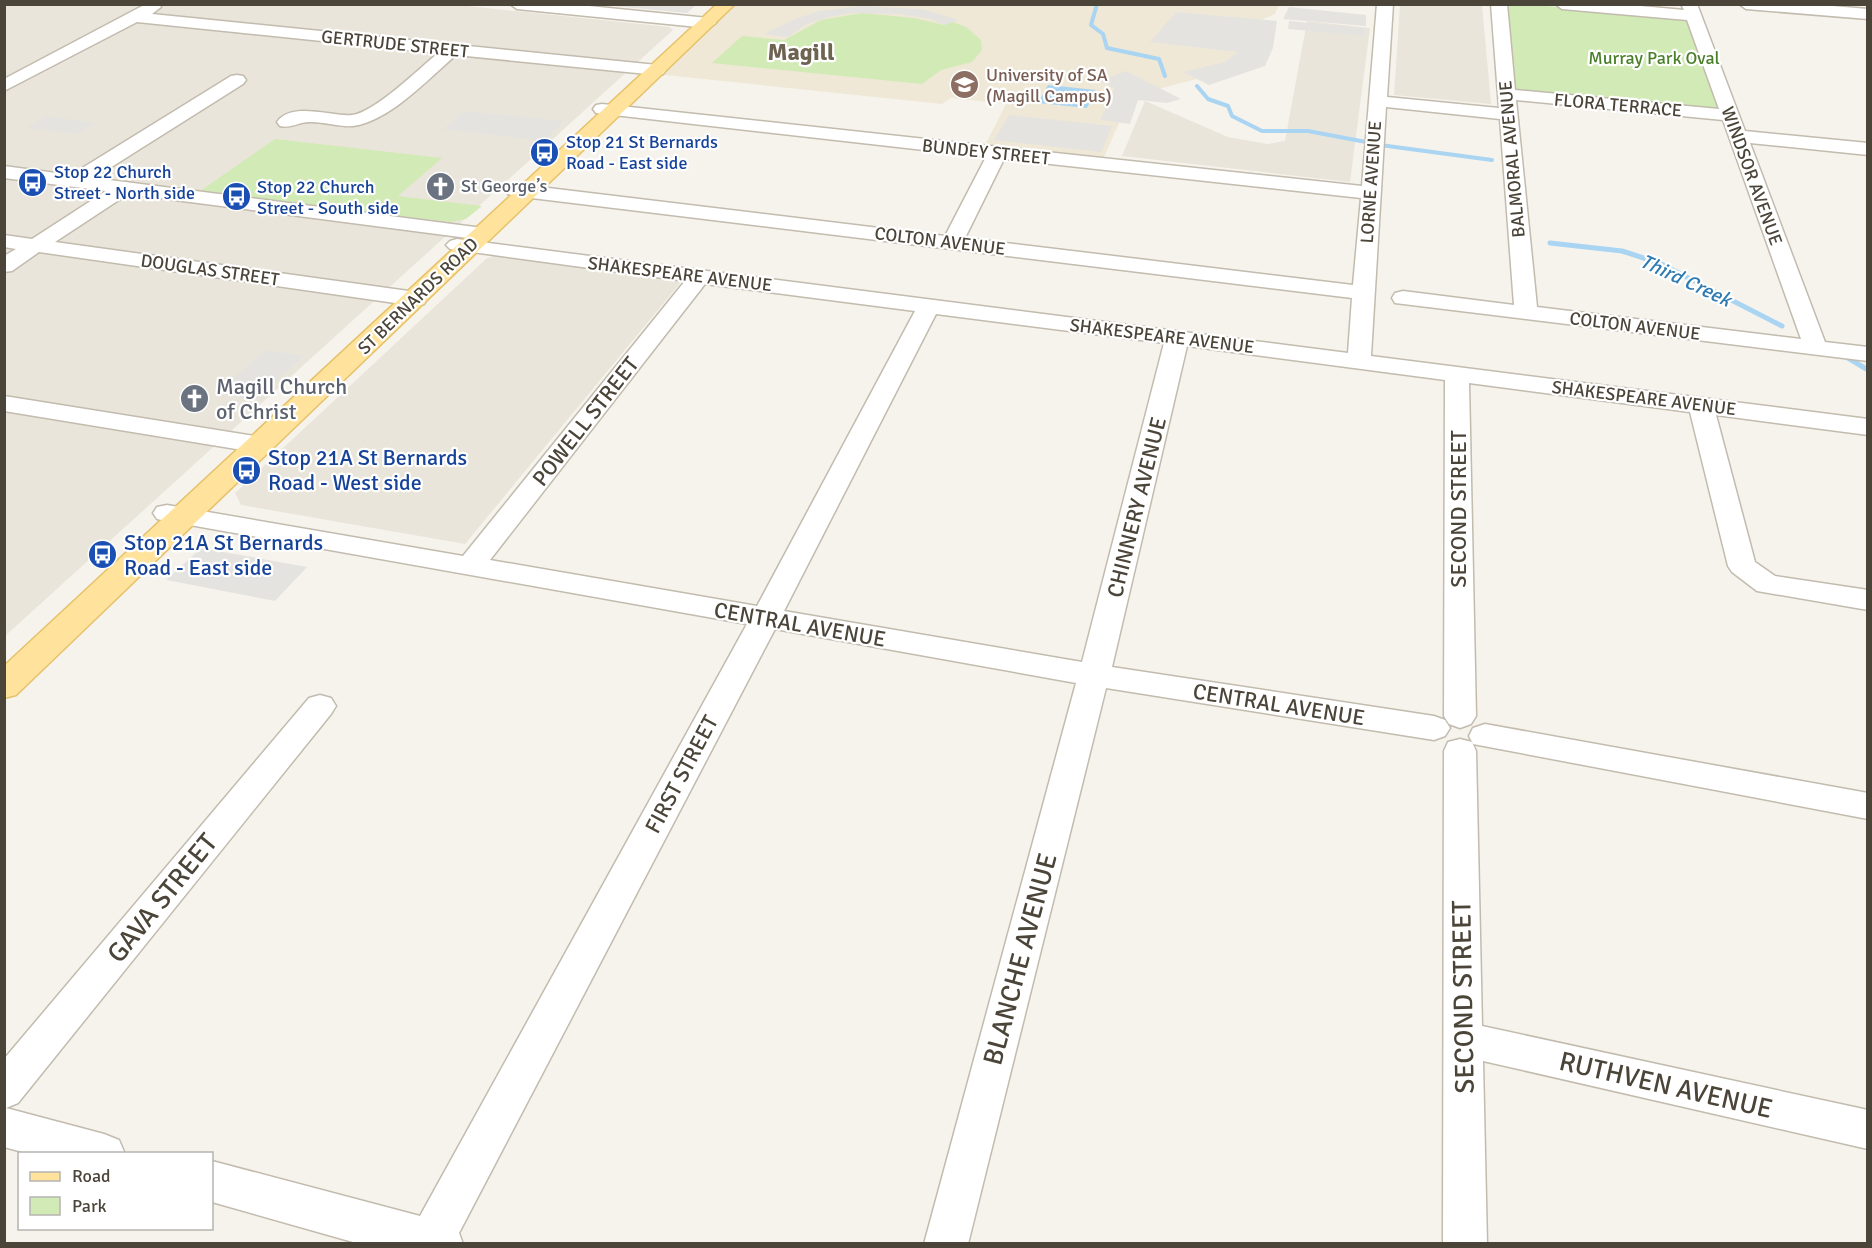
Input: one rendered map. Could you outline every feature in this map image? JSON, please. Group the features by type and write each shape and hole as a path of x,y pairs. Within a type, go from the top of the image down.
{"main road":[{"name":"ST BERNARDS ROAD","path":"703,22 716,4"},
{"name":"ST BERNARDS ROAD","path":"4,686 176,514 651,69 703,22 728,4"},
{"name":"ST BERNARDS ROAD","path":"4,663 176,514"}],"street":[{"path":"4,86 159,4"},
{"path":"517,4 703,22"},
{"name":"LORNE AVENUE","path":"1359,361 1385,4"},
{"name":"BALMORAL AVENUE","path":"1499,4 1526,313"},
{"path":"1562,4 1691,10"},
{"path":"1746,4 1868,14"},
{"name":"WINDSOR AVENUE","path":"1691,10 1816,348"},
{"name":"GERTRUDE STREET","path":"134,17 651,69"},
{"path":"286,122 301,115 348,120 364,117 392,98 452,49"},
{"path":"75,181 237,80"},
{"name":"FLORA TERRACE","path":"1506,94 1733,126 1868,149"},
{"path":"1377,101 1507,114"},
{"name":"BUNDEY STREET","path":"609,110 1370,193"},
{"path":"952,243 997,153"},
{"name":"SHAKESPEARE AVENUE","path":"4,172 124,188 700,276 1868,427"},
{"path":"4,266 124,188"},
{"name":"COLTON AVENUE","path":"523,191 1364,293"},
{"name":"DOUGLAS STREET","path":"4,241 409,297"},
{"name":"POWELL STREET","path":"470,566 700,276"},
{"name":"COLTON AVENUE","path":"1403,298 1868,354"},
{"name":"FIRST STREET","path":"433,1242 766,618 929,306"},
{"name":"CHINNERY AVENUE","path":"1094,675 1177,338"},
{"name":"SECOND STREET","path":"1457,373 1465,1244"},
{"path":"4,403 252,443"},
{"path":"1701,405 1742,566 1767,584 1868,600"},
{"name":"CENTRAL AVENUE","path":"176,514 1094,675 1460,733 1868,806"},
{"name":"BLANCHE AVENUE","path":"946,1244 1094,675"},
{"name":"GAVA STREET","path":"4,1090 320,706"},
{"name":"RUTHVEN AVENUE","path":"1464,1039 1868,1130"},
{"path":"4,1127 97,1152"},
{"path":"213,1182 433,1242"}],"shaded area":[{"path":"448,4 669,27 673,30 5,636 5,5"},
{"path":"603,4 696,5 687,13"},
{"name":"University of SA (Magill Campus)","path":"727,5 1279,5 1275,14 1259,21 1173,16 1155,38 1259,47 1238,68 1140,94 1129,100 1101,164 982,151 1006,104 951,98 942,104 665,75 657,70"},
{"path":"1400,5 1482,5 1491,104 1394,95"},
{"path":"863,6 922,9 959,20 944,25 931,19 899,14 852,13 829,17 805,25 788,37 764,34 795,19 819,11"},
{"path":"1289,7 1366,15 1366,26 1283,19"},
{"path":"1176,12 1277,21 1273,48 1265,66 1209,85 1183,72 1225,62 1238,52 1150,42"},
{"path":"1289,21 1365,28 1365,36 1288,29"},
{"path":"1307,21 1370,28 1350,182 1122,156 1145,101 1228,137 1267,144 1285,141"},
{"path":"1126,71 1181,99 1167,103 1138,100 1130,124 1100,120 1115,88 1099,81"},
{"path":"465,111 564,121 544,141 443,129"},
{"path":"1009,115 1112,126 1101,152 994,140"},
{"path":"46,116 97,123 77,134 26,128"},
{"path":"496,255 681,282 465,544 241,505 235,493 486,259"},
{"path":"266,350 304,356 256,400 215,393"},
{"path":"201,548 307,567 275,601 166,580"}],"green space":[{"name":"Murray Park Oval","path":"1506,5 1534,5 1689,17 1719,109 1511,89"},
{"path":"862,13 914,18 944,25 953,22 966,27 981,40 982,50 972,62 941,70 922,84 712,63 742,36 784,40 821,20"},
{"path":"275,139 442,158 398,196 482,206 466,219 449,222 200,191"}],"water":[{"path":"1048,85 1096,90 1087,108 1038,103"}],"waterway":[{"name":"Third Creek","path":"1097,4 1091,25 1103,34 1107,48 1159,59 1165,76"},
{"name":"Third Creek","path":"1197,86 1208,99 1228,106 1232,116 1262,131 1308,131 1366,142"},
{"name":"Third Creek","path":"1380,145 1492,160"},
{"name":"Third Creek","path":"1550,243 1622,251 1659,263 1782,326"},
{"name":"Third Creek","path":"1848,358 1868,370"}],"place":[{"name":"University of SA (Magill Campus)","path":"965,85"},
{"name":"Stop 21 St Bernards Road - East side","path":"545,152"},
{"name":"Stop 22 Church Street - North side","path":"33,182"},
{"name":"St George’s","path":"440,186"},
{"name":"Stop 22 Church Street - South side","path":"236,197"},
{"name":"Magill Church of Christ","path":"195,399"},
{"name":"Stop 21A St Bernards Road - West side","path":"247,470"},
{"name":"Stop 21A St Bernards Road - East side","path":"103,555"}],"district":[{"name":"Magill","path":"801,52"}]}
